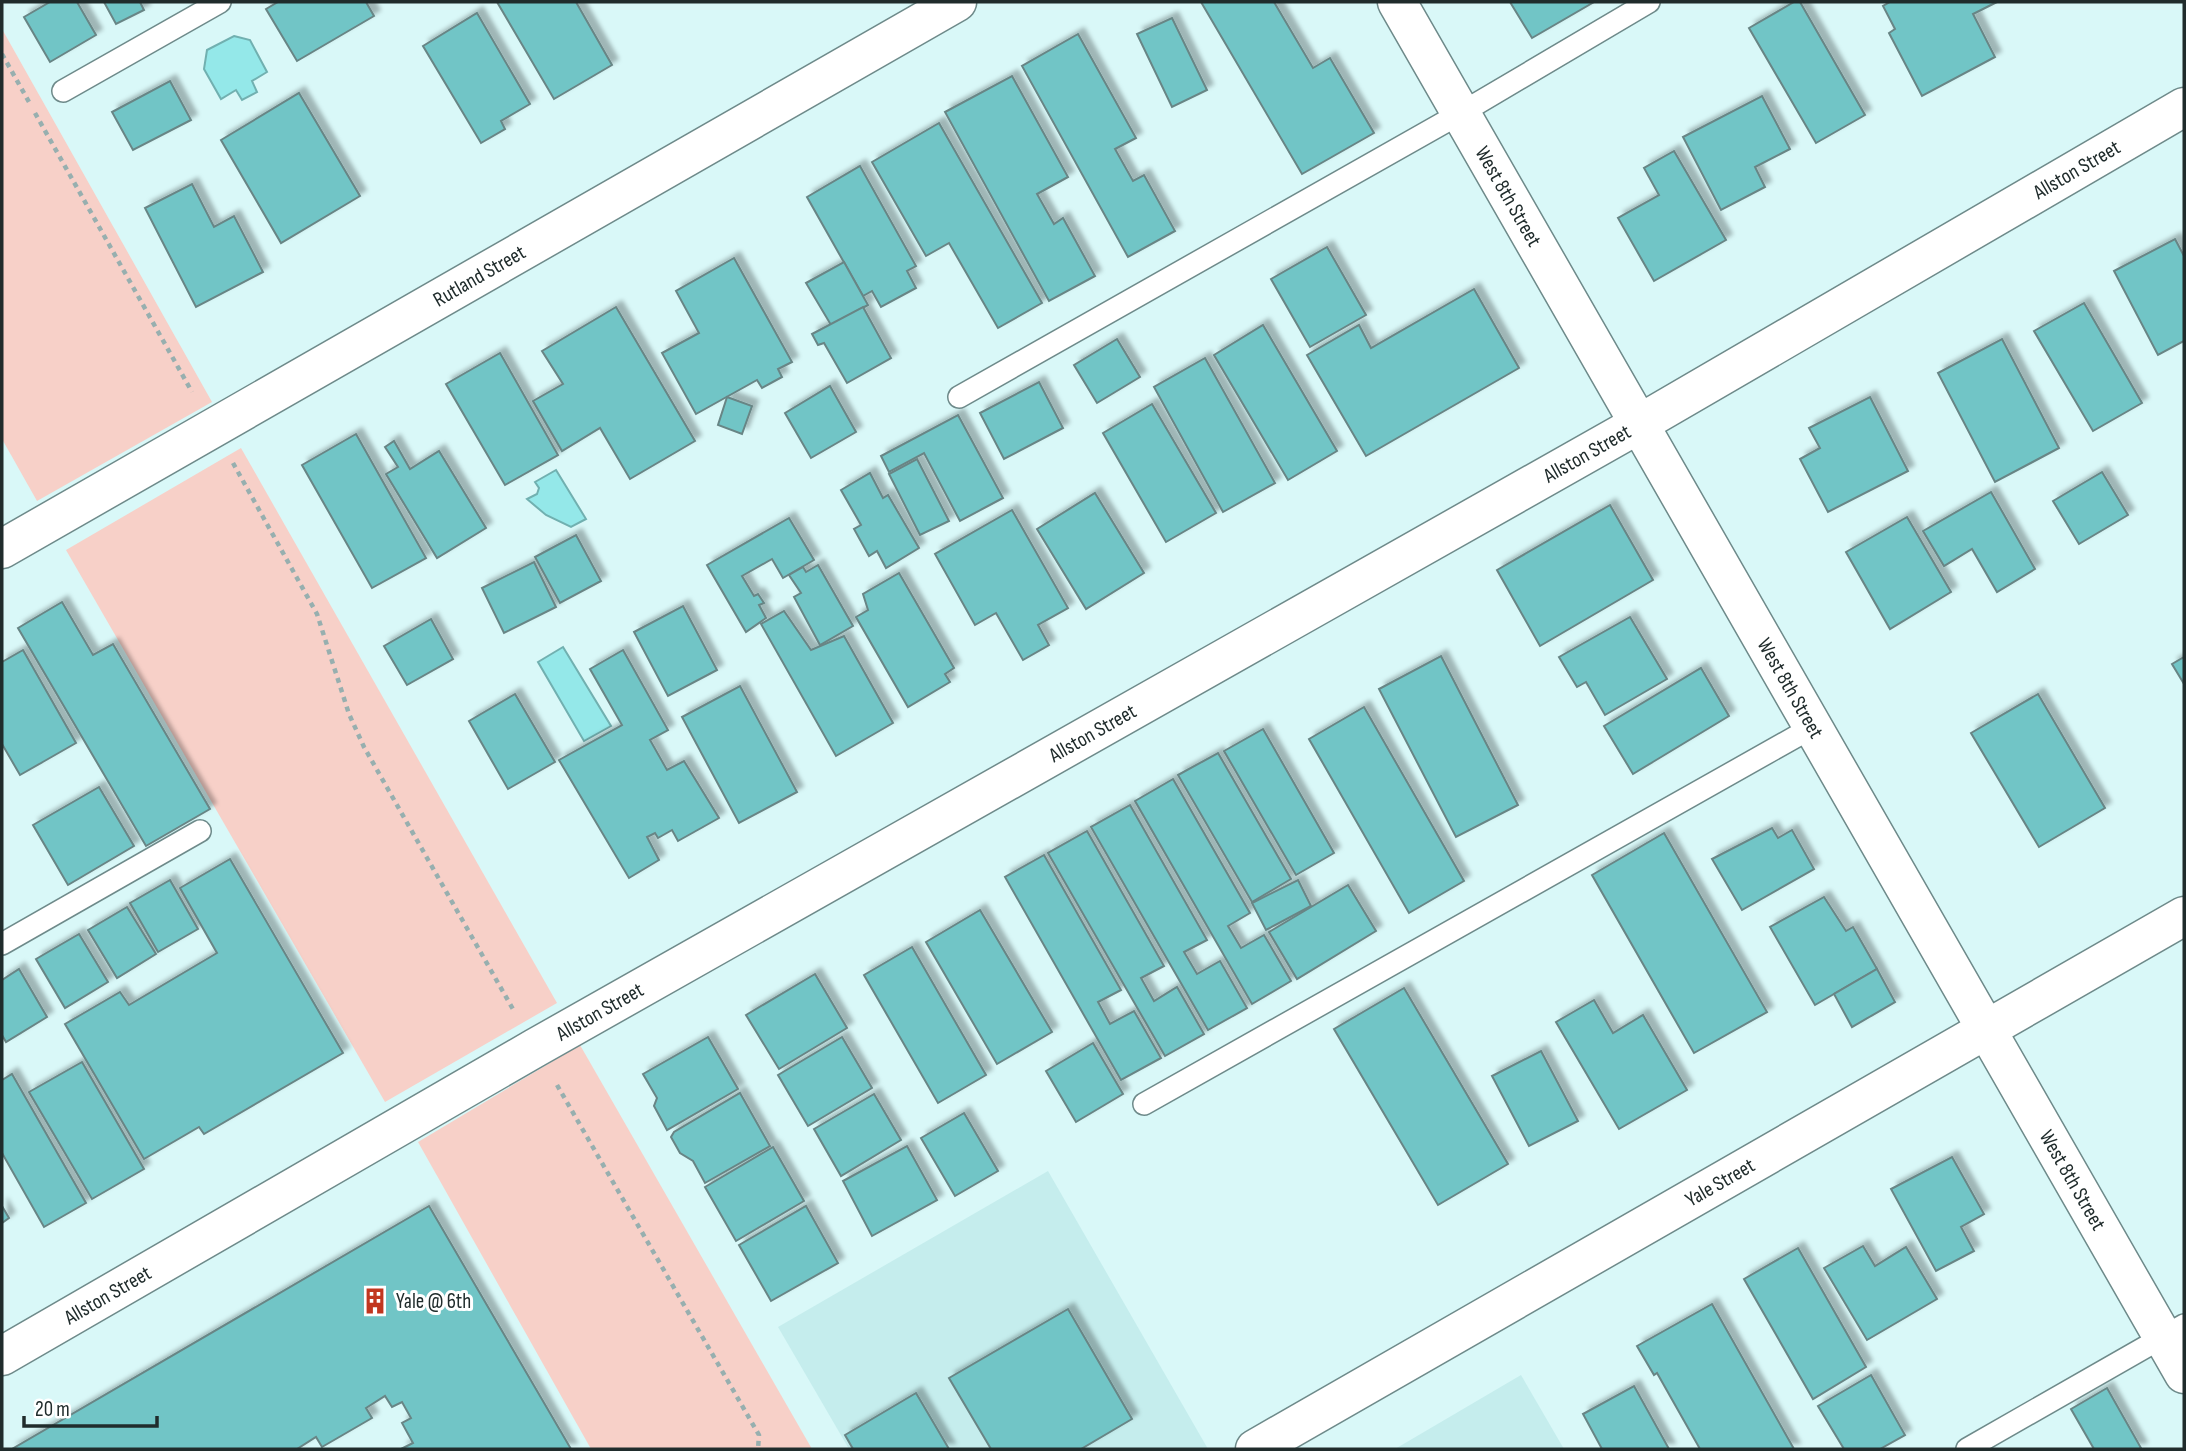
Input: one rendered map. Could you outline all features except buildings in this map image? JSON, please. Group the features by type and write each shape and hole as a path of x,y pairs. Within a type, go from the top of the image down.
{"street":[{"name":"Rutland Street","path":"2,549 957,2"},
{"name":"West 8th Street","path":"1397,2 1986,1028 2174,1331 2184,1374"},
{"name":"Allston Street","path":"2,1356 570,1028 1639,424 2184,107"},
{"name":"Yale Street","path":"1255,1449 2184,916"}],"lane":[{"path":"63,91 220,2"},
{"path":"959,397 1461,113 1649,2"},
{"path":"1144,1104 1813,727"},
{"path":"2,944 200,831"},
{"path":"1967,1449 2174,1331"}],"path":[{"path":"2,54 196,399"},
{"path":"228,455 317,614 349,714 364,747 519,1020"},
{"path":"555,1083 759,1435 758,1449"}],"shaded area":[{"path":"2,29 212,402 37,501 2,439"},
{"path":"241,448 557,1003 385,1102 66,550"},
{"path":"580,1045 812,1449 591,1449 418,1142"},
{"path":"1048,1171 1208,1449 849,1449 778,1327"},
{"path":"1521,1375 1564,1449 1395,1449"}],"water":[{"path":"234,36 250,40 267,72 252,81 257,92 242,100 236,90 221,99 204,69 207,50"},
{"path":"556,470 586,519 571,527 546,515 527,499 537,494 539,488 535,482"},
{"path":"563,647 611,726 584,741 538,662"}],"place":[{"name":"Yale @ 6th","path":"375,1301"}]}
